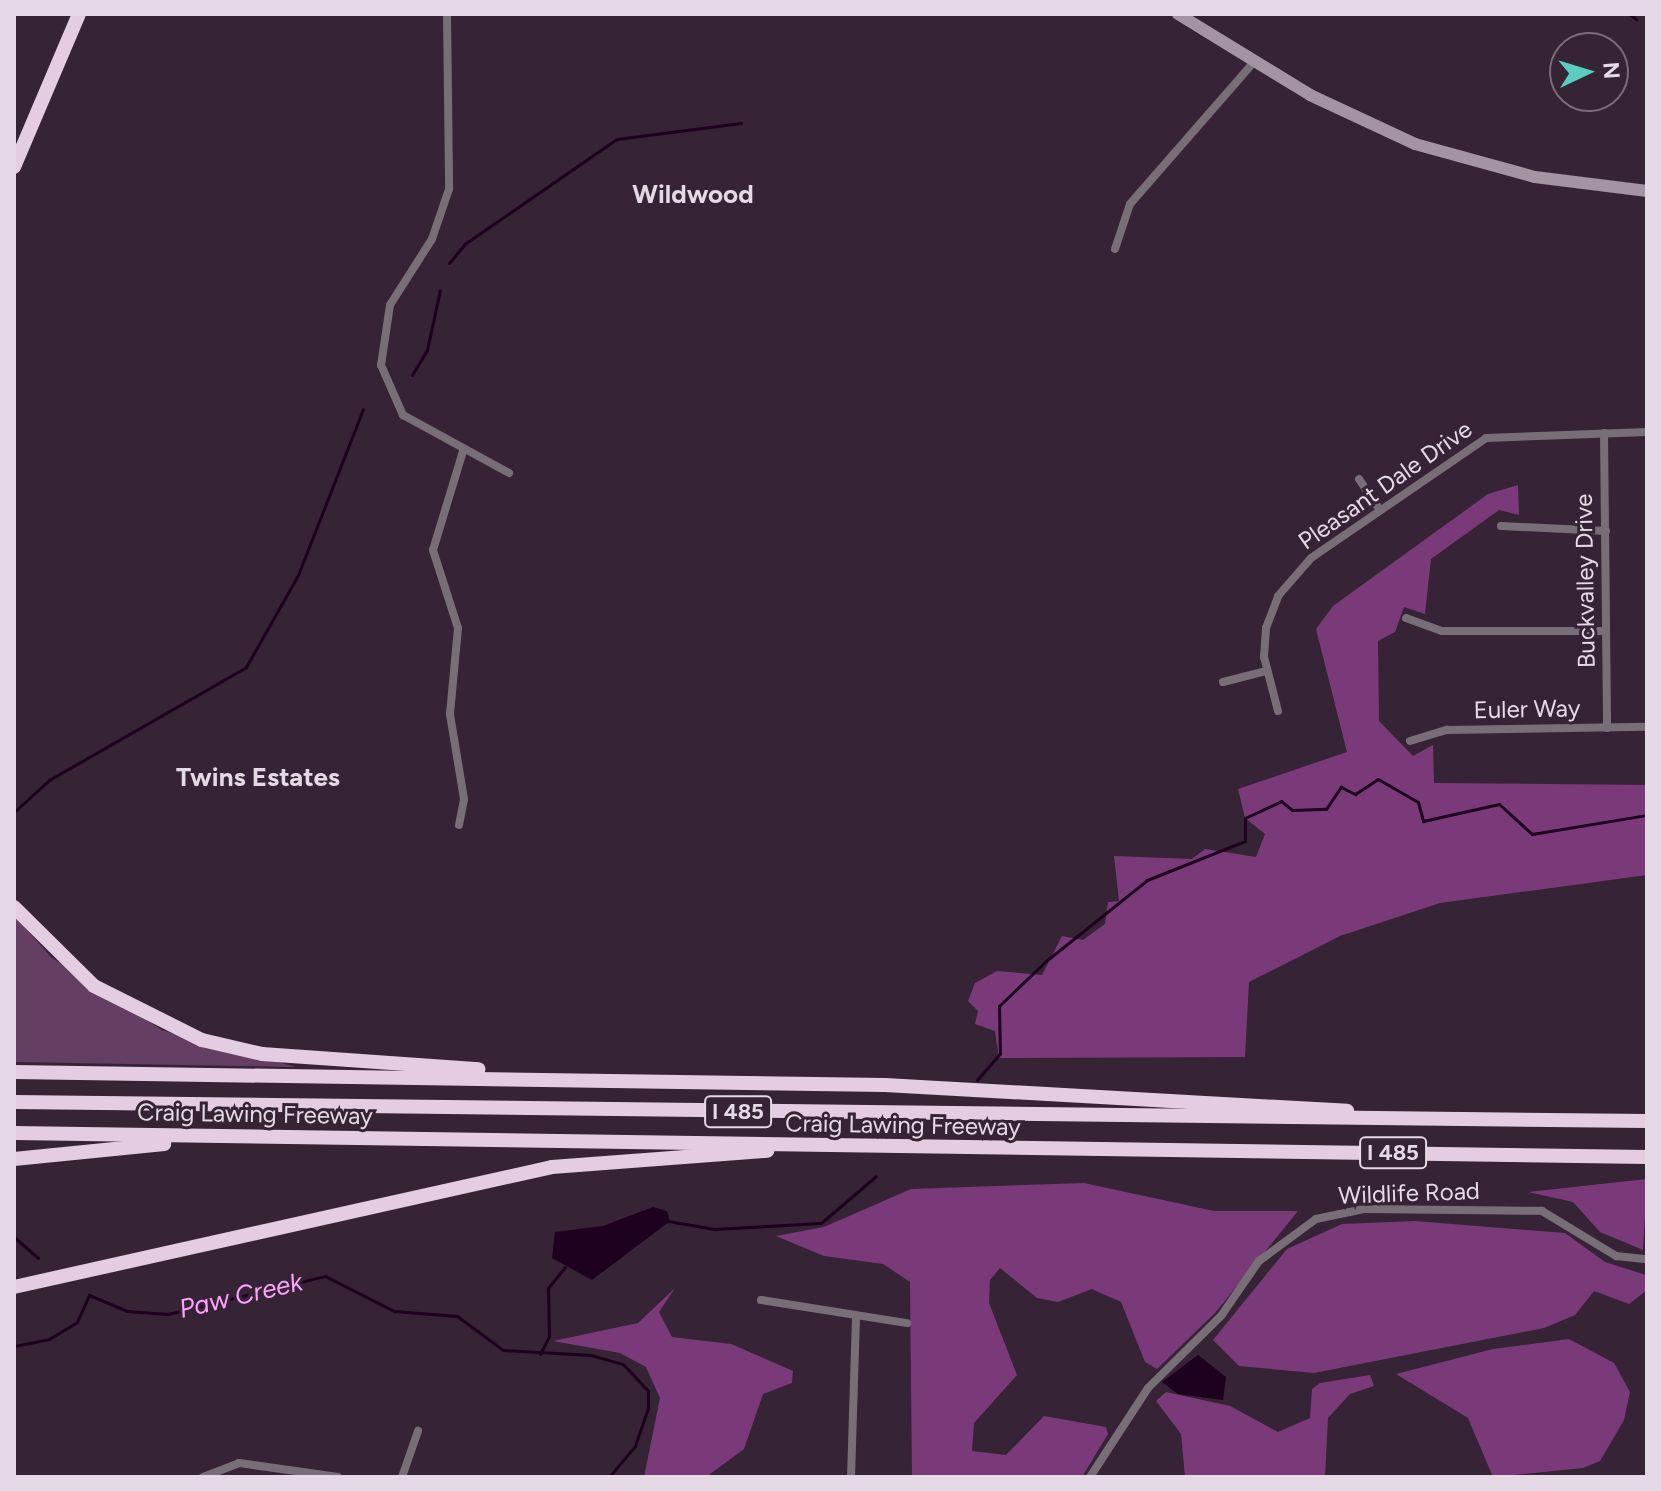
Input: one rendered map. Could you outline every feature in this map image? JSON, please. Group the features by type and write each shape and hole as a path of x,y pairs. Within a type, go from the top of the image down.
{"highway":[{"path":"14,167 79,14"},
{"path":"14,907 94,986 202,1040 262,1054 561,1079"},
{"path":"14,1072 561,1079 1002,1089 1463,1119"},
{"name":"Craig Lawing Freeway","path":"14,1102 1647,1121"},
{"name":"Craig Lawing Freeway","path":"14,1133 795,1148 1647,1157"},
{"path":"14,1159 109,1145 324,1138"},
{"path":"14,1287 552,1167 795,1148"}],"street":[{"path":"447,14 449,189 432,239 390,305 381,365 403,415 463,451 509,473"},
{"path":"1178,14 1254,62 1359,121 1435,151 1535,177 1647,191"},
{"path":"1115,249 1130,204 1254,62"},
{"name":"Pleasant Dale Drive","path":"1278,711 1266,671 1266,628 1278,596 1311,558 1486,438 1647,432"},
{"name":"Buckvalley Drive","path":"1604,433 1607,728"},
{"path":"459,825 464,799 450,714 458,628 433,550 463,451"},
{"path":"1359,479 1379,509"},
{"path":"1501,526 1606,531"},
{"path":"1406,618 1442,631 1606,631"},
{"path":"1223,682 1266,671"},
{"name":"Euler Way","path":"1410,741 1447,730 1647,727"},
{"name":"Wildlife Road","path":"1090,1477 1142,1395 1221,1316 1259,1261 1316,1219 1364,1209 1542,1211 1616,1256 1647,1259"},
{"path":"761,1300 907,1323"},
{"path":"851,1477 856,1316"},
{"path":"402,1477 418,1431"},
{"path":"203,1477 239,1463 283,1473 338,1477"}],"shaded area":[{"path":"1518,485 1519,515 1499,510 1431,559 1425,614 1404,607 1395,632 1378,641 1379,721 1413,756 1433,745 1434,783 1647,785 1647,875 1440,903 1340,936 1249,982 1245,1057 999,1058 995,1031 975,1024 978,1011 968,1001 975,983 997,971 1042,975 1062,936 1083,940 1105,924 1108,902 1119,901 1114,856 1192,859 1205,849 1256,857 1265,834 1245,818 1238,789 1347,752 1316,629 1333,606 1488,494"},
{"path":"14,915 51,957 162,1030 296,1067 14,1062"},
{"path":"1647,1179 1643,1250 1600,1232 1573,1202 1528,1192"},
{"path":"1084,1183 1214,1211 1298,1211 1215,1313 1157,1369 1145,1362 1121,1302 1092,1289 1058,1302 1037,1298 1000,1268 990,1280 989,1303 1017,1375 974,1423 972,1451 1006,1455 1044,1416 1106,1427 1108,1434 1082,1477 912,1477 910,1282 883,1264 824,1256 776,1236 824,1227 911,1189"},
{"path":"653,1207 667,1211 670,1221 592,1280 552,1258 555,1232 603,1226"},
{"path":"1415,1221 1565,1233 1605,1262 1646,1275 1647,1290 1629,1304 1594,1291 1575,1315 1544,1328 1314,1373 1239,1366 1213,1340 1287,1249 1342,1224"},
{"path":"675,1288 659,1312 672,1337 731,1344 793,1371 792,1383 763,1394 744,1449 706,1477 644,1477 660,1398 646,1367 620,1353 553,1341 638,1323"},
{"path":"1569,1339 1614,1363 1630,1392 1624,1420 1600,1461 1583,1468 1493,1477 1468,1418 1396,1374 1493,1349"},
{"path":"1198,1355 1226,1377 1223,1400 1178,1394 1162,1382"},
{"path":"1370,1375 1374,1386 1350,1394 1328,1418 1325,1477 1185,1477 1181,1434 1156,1401 1166,1392 1230,1406 1278,1432 1310,1418 1312,1389 1320,1383"}],"waterway":[{"path":"1629,14 1636,19"},
{"path":"449,263 466,243 617,139 741,123"},
{"path":"412,375 427,350 440,290"},
{"path":"14,812 49,780 246,667 298,575 363,409"},
{"path":"977,1080 1000,1054 999,1006 1046,961 1147,880 1245,841 1245,818 1281,801 1292,810 1326,809 1341,787 1355,794 1378,779 1418,802 1423,821 1499,804 1532,834 1647,815"},
{"path":"668,1221 714,1229 821,1223 876,1176"},
{"name":"Paw Creek","path":"14,1237 38,1258"},
{"path":"540,1354 549,1336 548,1288 565,1267"},
{"name":"Paw Creek","path":"14,1346 49,1339 77,1322 89,1295 127,1311 168,1314 325,1276 394,1311 457,1316 503,1350 591,1355 623,1364 648,1391 648,1408 635,1446 609,1477"}],"district":[{"name":"Wildwood","path":"693,195"},
{"name":"Twins Estates","path":"258,778"}]}
